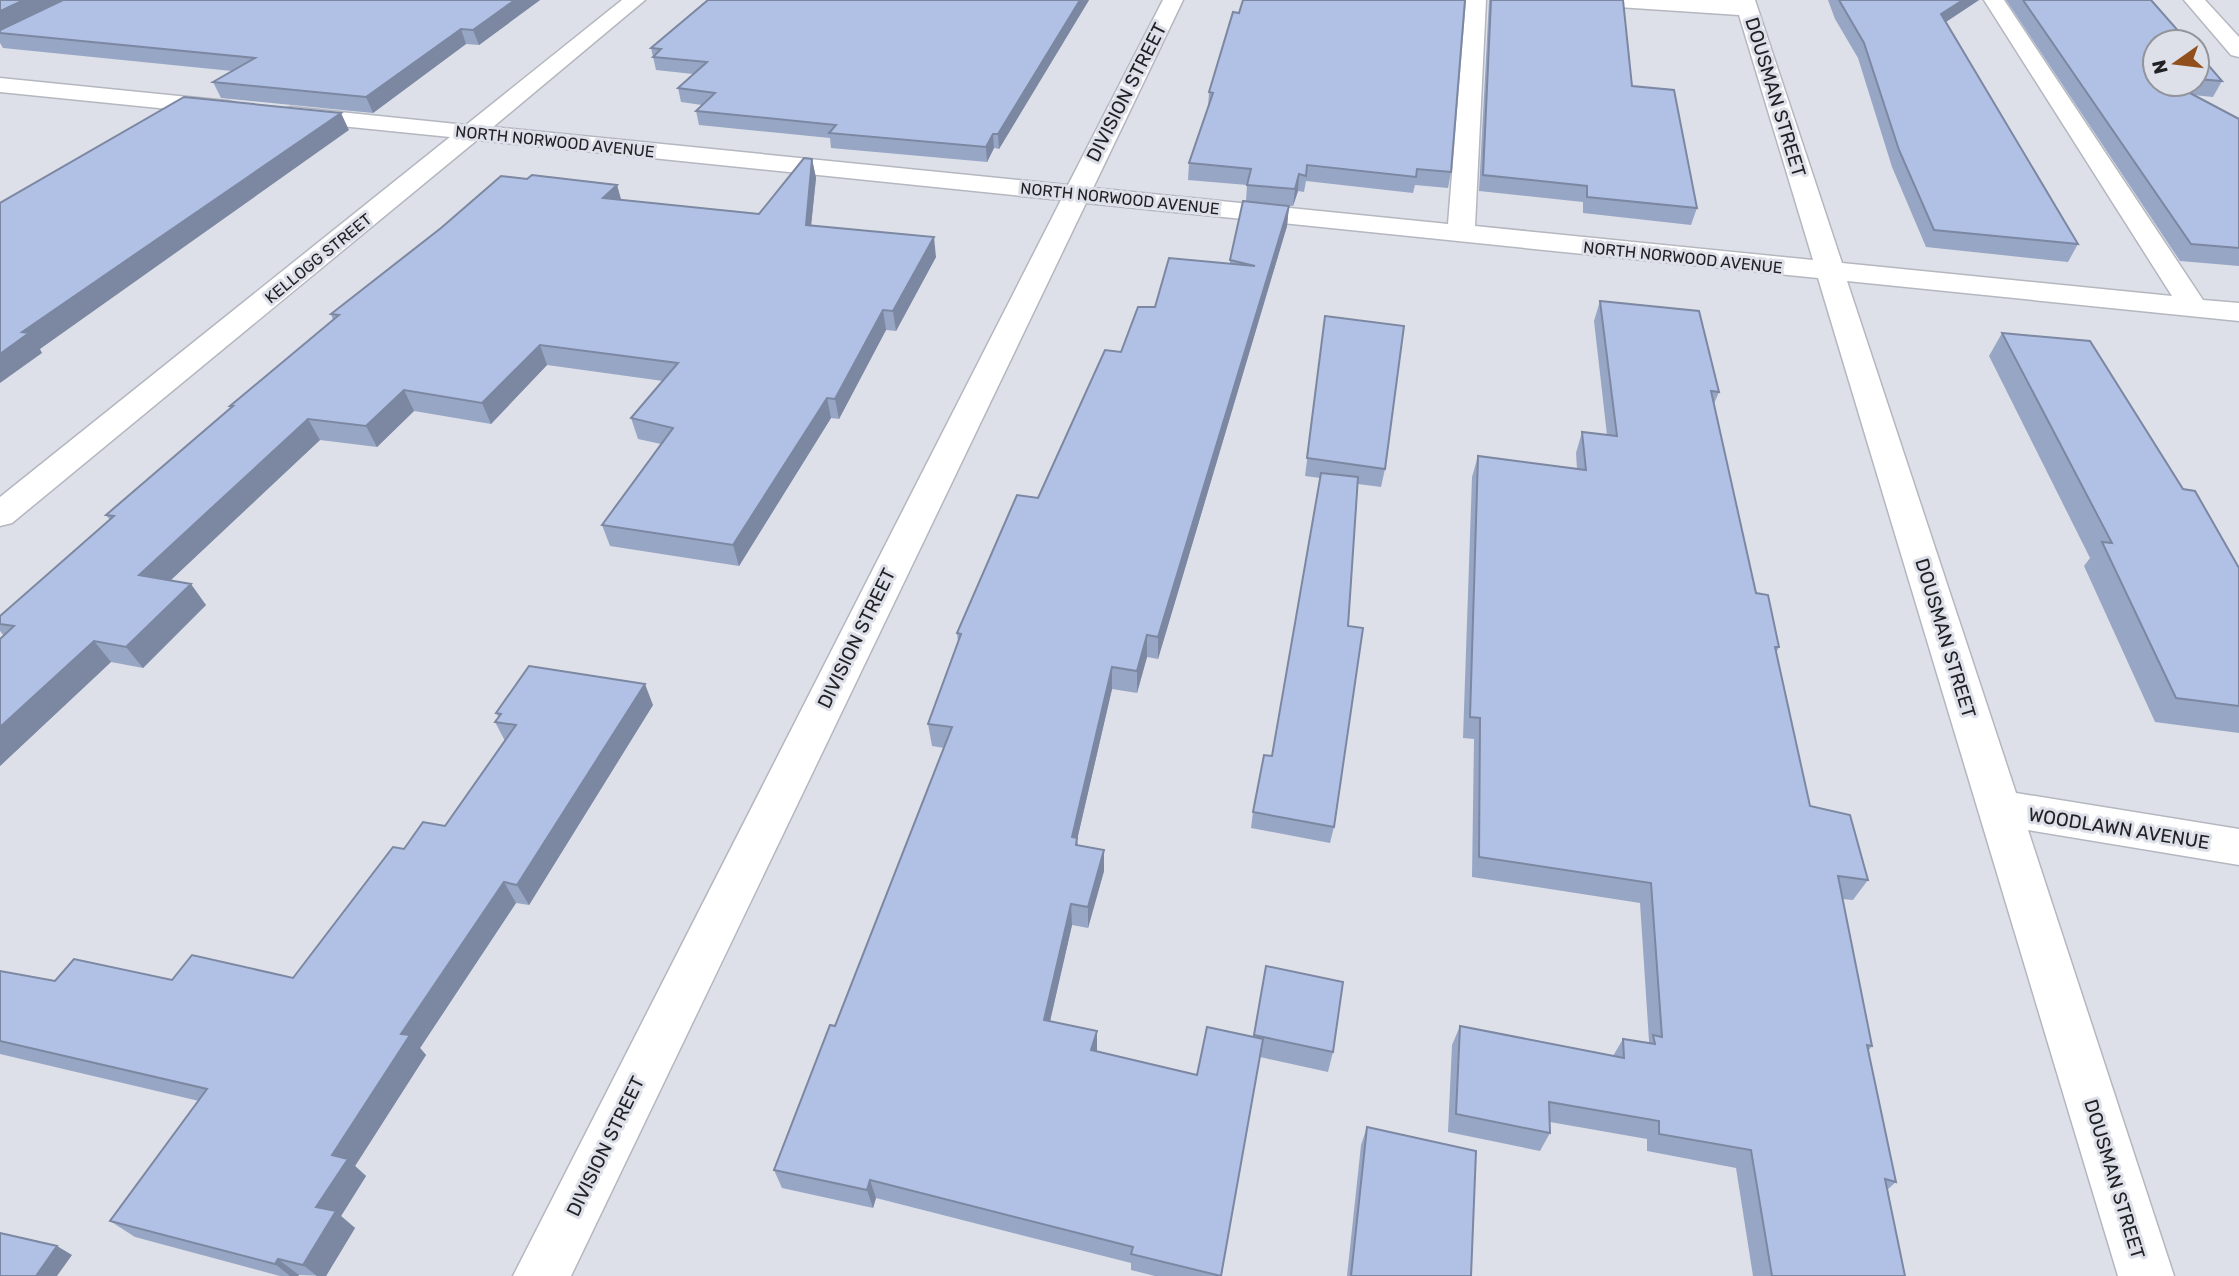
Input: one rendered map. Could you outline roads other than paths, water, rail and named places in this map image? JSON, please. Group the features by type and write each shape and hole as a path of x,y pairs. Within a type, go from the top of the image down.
{"street":[{"name":"KELLOGG STREET","path":"0,515 635,0"},
{"name":"DIVISION STREET","path":"541,1276 1172,0"},
{"path":"1461,235 1476,0"},
{"path":"1603,0 1747,5"},
{"path":"1994,0 2193,307"},
{"path":"2194,0 2239,50"},
{"name":"DOUSMAN STREET","path":"1747,5 2146,1276"},
{"name":"NORTH NORWOOD AVENUE","path":"0,85 2239,312"},
{"name":"WOODLAWN AVENUE","path":"2000,808 2239,847"}]}
